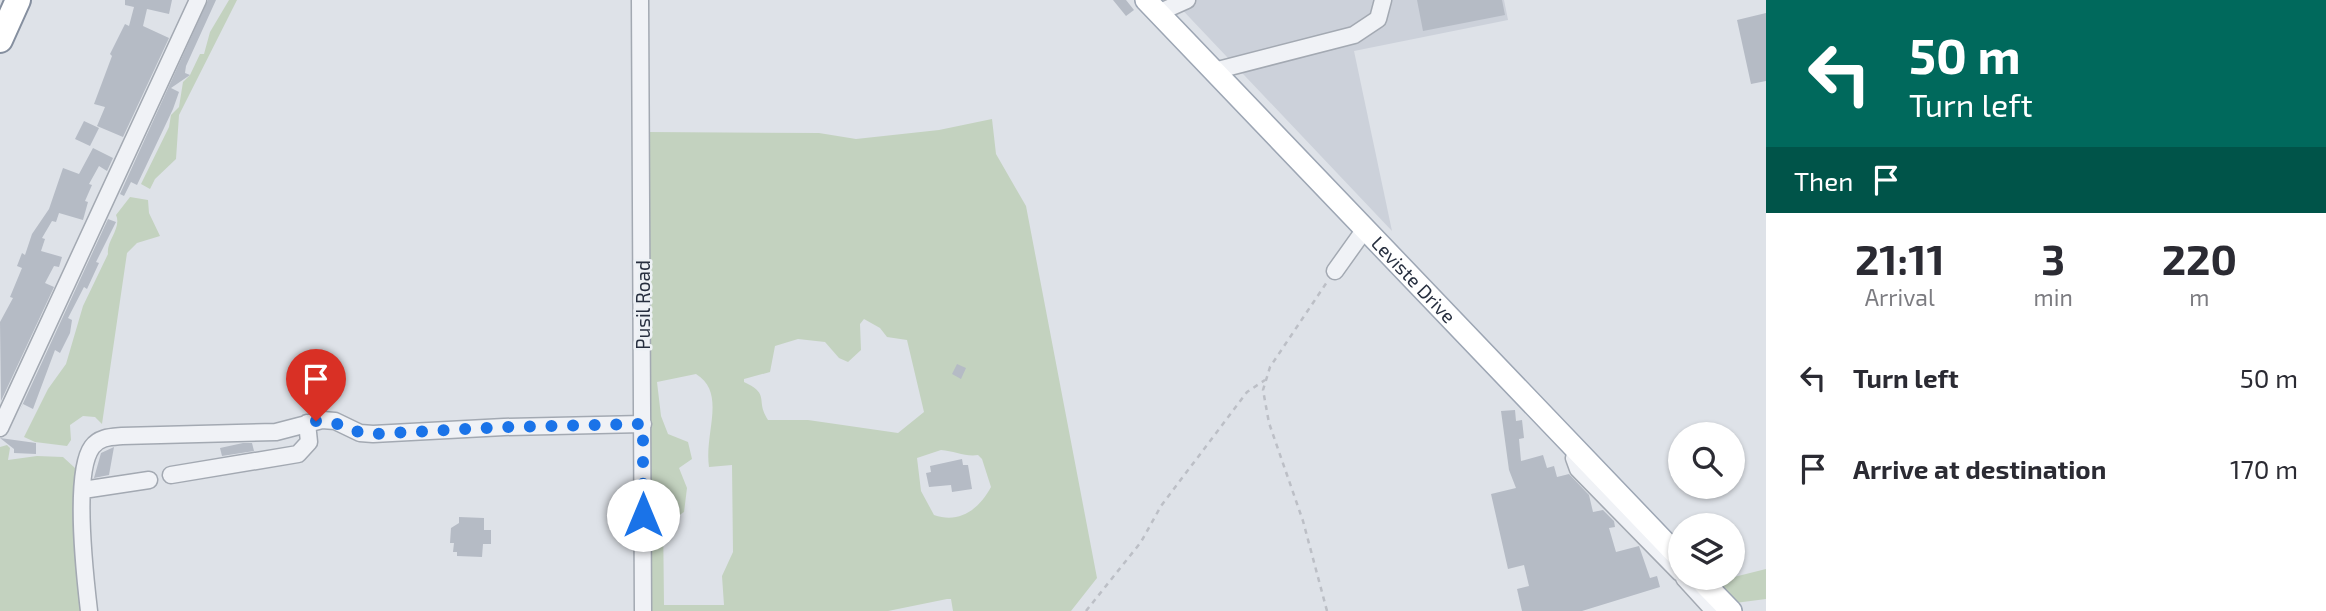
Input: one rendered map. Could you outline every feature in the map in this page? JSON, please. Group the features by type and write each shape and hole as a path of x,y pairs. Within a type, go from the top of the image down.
{"highway":[{"path":"0,40 18,0"}],"main road":[{"name":"Leviste Drive","path":"1152,6 1668,545"},
{"path":"1711,590 1731,611"}],"street":[{"path":"0,428 198,0"},
{"name":"Pusil Road","path":"640,0 643,611"},
{"path":"1152,6 1187,0"},
{"path":"1214,71 1354,35 1378,19 1383,0"},
{"path":"1335,271 1365,229"},
{"path":"89,611 84,570 83,490 89,453 97,442 107,438 276,432 307,423 335,421 360,433 373,434 505,427 643,424"},
{"path":"171,475 298,454 309,442 307,423"},
{"path":"1579,451 1574,458 1578,469 1668,561"},
{"path":"83,490 149,480"},
{"path":"1695,590 1714,611"}],"path":[{"path":"1327,611 1303,521 1269,423 1264,397 1265,380 1277,356 1335,271"},
{"path":"1086,611 1141,542 1161,506 1247,392 1265,380"}],"shaded area":[{"path":"1173,0 1504,0 1508,20 1354,51 1392,231"}],"green space":[{"path":"229,0 237,0 179,115 176,159 155,179 150,189 141,184 169,127 171,115 179,107 183,82 190,75 200,54 204,54 210,32"},
{"path":"992,119 996,154 1026,206 1097,578 1071,611 953,611 951,599 947,599 888,611 651,611 646,132 819,133 856,139 939,130","holes":["864,319 880,328 887,337 907,340 924,412 898,433 808,420 768,420 760,394 744,382 744,379 770,372 775,346 798,339 825,342 839,358 848,362 861,350 860,324","696,374 705,382 712,403 709,467 732,465 733,552 722,576 724,605 664,605 663,514 678,516 684,512 687,488 679,468 692,459 688,442 668,434 661,416 657,382","941,450 978,455 982,459 991,487 981,502 968,513 952,518 934,515 921,491 917,458"]},
{"path":"130,197 148,200 149,213 160,236 137,243 127,253 102,424 95,417 83,416 70,425 71,440 67,446 35,442 24,437 48,389 66,364 83,306 108,254 117,225 116,215"},
{"path":"7,445 10,448 8,460 37,456 63,457 75,468 85,611 0,611 0,447"},
{"path":"1766,569 1766,599 1735,603 1722,590 1745,590 1745,574"}],"building":[{"path":"125,0 172,0 169,14 147,9 143,26 169,38 123,137 97,126 105,107 94,104 112,56 110,54 125,24 129,26 134,7 125,5"},
{"path":"208,0 216,0 186,66 185,73 190,75 171,88 179,92 173,109 137,185 131,182 124,196 120,194"},
{"path":"1113,0 1126,0 1134,10 1126,16"},
{"path":"1417,0 1502,0 1505,15 1423,31"},
{"path":"1766,13 1766,81 1751,84 1737,20"},
{"path":"84,121 99,128 90,146 75,139"},
{"path":"93,148 113,158 107,171 99,166 89,184 92,185 85,201 88,202 83,220 59,213 56,222 52,221 42,238 45,239 41,251 62,257 59,267 54,266 45,283 54,287 1,401 0,322 13,298 10,297 22,268 17,266 22,253 25,255 32,234 49,209 63,168 79,174"},
{"path":"108,219 116,222 96,262 99,263 87,289 84,287 68,318 72,320 70,333 60,353 55,350 33,409 23,404 20,410"},
{"path":"957,364 966,368 961,379 952,374"},
{"path":"1515,410 1516,421 1522,420 1524,438 1519,439 1521,461 1543,455 1547,468 1554,466 1557,477 1569,474 1589,495 1593,512 1603,510 1614,521 1615,527 1609,528 1616,552 1639,546 1650,578 1657,576 1660,587 1582,611 1522,611 1517,589 1529,586 1524,565 1508,569 1491,494 1516,488 1509,470 1501,411"},
{"path":"0,438 36,443 36,454 14,453 14,449"},
{"path":"252,443 254,451 222,456 220,448"},
{"path":"114,447 109,475 94,478 101,453"},
{"path":"962,459 963,465 968,465 972,489 952,492 951,485 929,487 926,473 931,472 930,466"},
{"path":"459,517 484,518 484,530 491,530 491,544 483,544 482,557 457,556 457,552 453,552 454,543 450,543 451,528 459,523"}],"route":[{"path":"316,421 335,421 366,434 643,424 643,515"}]}
